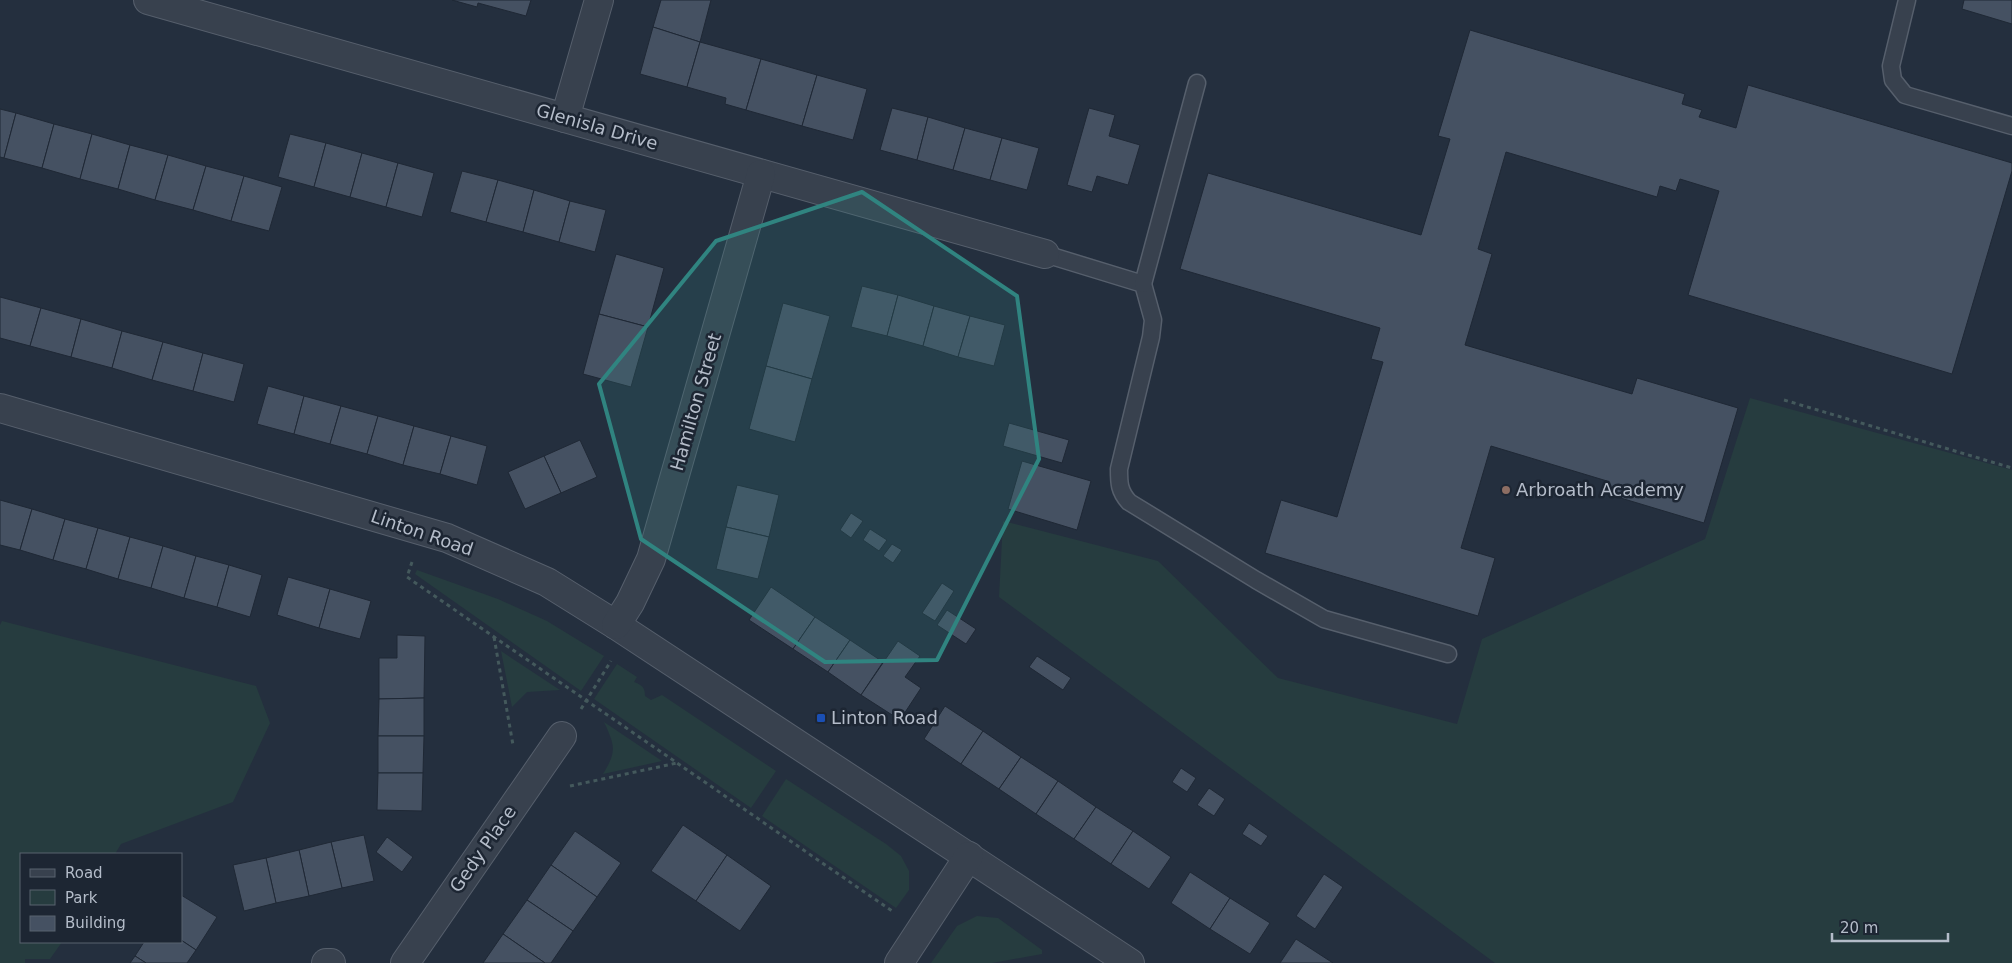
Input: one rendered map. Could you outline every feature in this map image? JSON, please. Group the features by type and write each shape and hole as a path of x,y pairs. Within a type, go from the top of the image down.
{"street":[{"name":"Glenisla Drive","path":"148,0 1045,254"},
{"path":"565,118 599,0"},
{"name":"Hamilton Street","path":"622,629 630,603 651,560 761,174"},
{"name":"Linton Road","path":"0,408 447,538 547,582 622,629 1130,963"},
{"name":"Gedy Place","path":"405,963 562,736"},
{"path":"899,963 969,856"},
{"path":"326,963 331,963"}],"lane":[{"path":"1907,0 1891,66 1892,80 1905,94 2012,126"},
{"path":"1197,84 1143,284 1153,320 1151,337 1118,469 1118,487 1129,502 1324,619 1448,654"},
{"path":"1045,254 1143,284"}],"path":[{"path":"1784,400 2012,468"},
{"path":"421,530 407,577 921,931"},
{"path":"562,736 587,701 622,629"}],"highlighted area":[{"path":"862,192 1017,296 1039,459 937,660 825,662 641,539 599,384 716,241"}],"green space":[{"path":"1750,398 2012,470 2012,963 1495,963 999,597 1003,521 1158,561 1278,678 1457,724 1482,639 1705,539"},
{"path":"417,570 498,599 547,621 604,656 581,691 415,574"},
{"path":"2,621 256,686 270,723 233,802 121,844 116,853 20,853 20,943 61,943 50,959 25,959 25,963 0,963 0,625"},
{"path":"501,651 560,690 527,692 512,707"},
{"path":"617,664 637,677 634,682 642,687 645,696 651,700 662,695 776,771 751,808 594,699"},
{"path":"604,722 662,761 603,774 611,760 613,748"},
{"path":"786,779 886,844 901,856 909,871 909,890 896,908 762,816"},
{"path":"977,916 998,918 1042,950 1042,954 992,963 931,963 957,926"}],"building":[{"path":"452,0 531,0 526,16 478,3 477,7"},
{"path":"661,0 711,0 700,42 653,27"},
{"path":"1964,0 2012,0 2012,24 1962,9"},
{"path":"653,27 700,42 687,87 640,74"},
{"path":"1470,30 1685,94 1682,104 1702,110 1699,117 1736,128 1748,85 2012,163 2012,171 1952,374 1688,295 1719,191 1680,179 1676,191 1660,186 1657,197 1506,152 1478,249 1492,254 1465,345 1632,394 1637,378 1738,408 1704,523 1604,493 1607,481 1491,446 1461,548 1495,558 1478,616 1265,553 1281,500 1337,517 1383,362 1371,359 1380,328 1180,269 1208,173 1421,235 1450,139 1438,136"},
{"path":"700,42 761,59 746,110 725,104 726,98 687,87"},
{"path":"761,59 817,75 802,126 746,110"},
{"path":"817,75 867,89 853,140 802,126"},
{"path":"892,108 928,117 917,160 880,150"},
{"path":"1089,108 1115,115 1109,136 1140,145 1128,185 1097,176 1092,192 1067,185"},
{"path":"0,109 16,113 4,158 0,157"},
{"path":"16,113 54,124 42,168 4,158"},
{"path":"928,117 965,128 953,170 917,160"},
{"path":"54,124 92,134 80,179 42,168"},
{"path":"965,128 1002,138 990,180 953,170"},
{"path":"92,134 130,145 118,189 80,179"},
{"path":"290,134 326,143 314,187 278,177"},
{"path":"1002,138 1039,148 1027,190 990,180"},
{"path":"326,143 362,153 350,197 314,187"},
{"path":"130,145 168,155 155,200 118,189"},
{"path":"362,153 398,163 386,207 350,197"},
{"path":"168,155 206,166 193,210 155,200"},
{"path":"398,163 434,173 422,217 386,207"},
{"path":"206,166 244,176 231,221 193,210"},
{"path":"462,171 498,180 486,222 450,212"},
{"path":"244,176 282,187 269,231 231,221"},
{"path":"498,180 534,190 523,232 486,222"},
{"path":"534,190 570,201 559,242 523,232"},
{"path":"570,201 606,210 595,252 559,242"},
{"path":"616,254 664,268 648,327 599,314"},
{"path":"862,286 898,295 887,336 851,327"},
{"path":"898,295 934,306 923,346 887,336"},
{"path":"0,297 41,308 30,346 0,338"},
{"path":"783,303 830,316 812,379 766,366"},
{"path":"934,306 970,316 958,357 923,346"},
{"path":"41,308 81,319 71,357 30,346"},
{"path":"599,314 648,327 631,387 583,374"},
{"path":"970,316 1005,325 994,366 958,357"},
{"path":"81,319 122,331 112,368 71,357"},
{"path":"122,331 163,342 152,380 112,368"},
{"path":"163,342 203,353 193,391 152,380"},
{"path":"203,353 244,364 234,402 193,391"},
{"path":"766,366 812,379 795,442 749,429"},
{"path":"268,386 304,396 294,434 257,424"},
{"path":"304,396 341,406 330,444 294,434"},
{"path":"341,406 378,416 367,454 330,444"},
{"path":"378,416 414,426 403,465 367,454"},
{"path":"1009,423 1069,440 1062,463 1003,446"},
{"path":"414,426 451,436 440,474 403,465"},
{"path":"451,436 487,446 477,485 440,474"},
{"path":"580,440 597,477 561,493 544,456"},
{"path":"544,456 561,493 525,509 508,472"},
{"path":"1022,461 1091,481 1077,530 1008,509"},
{"path":"737,485 779,495 769,537 726,527"},
{"path":"0,500 32,509 20,550 0,545"},
{"path":"32,509 65,519 53,560 20,550"},
{"path":"851,513 863,521 851,538 840,530"},
{"path":"65,519 98,528 86,569 53,560"},
{"path":"726,527 769,537 758,579 716,569"},
{"path":"98,528 130,537 118,579 86,569"},
{"path":"870,529 887,540 879,551 863,540"},
{"path":"130,537 163,546 151,588 118,579"},
{"path":"892,544 902,550 893,563 883,556"},
{"path":"163,546 196,556 184,598 151,588"},
{"path":"196,556 229,565 217,607 184,598"},
{"path":"229,565 262,575 250,617 217,607"},
{"path":"288,577 330,589 319,628 277,615"},
{"path":"942,583 954,591 935,621 922,613"},
{"path":"771,587 815,617 793,649 749,620"},
{"path":"330,589 371,601 360,639 319,628"},
{"path":"947,610 976,629 966,644 937,625"},
{"path":"815,617 850,640 828,672 793,649"},
{"path":"397,635 425,636 424,698 379,699 379,658 397,658"},
{"path":"850,640 883,662 861,695 828,672"},
{"path":"898,641 920,656 905,677 921,688 900,720 861,695"},
{"path":"1037,656 1071,678 1063,690 1029,667"},
{"path":"424,698 424,736 378,736 379,699"},
{"path":"945,706 983,731 961,764 924,739"},
{"path":"983,731 1021,757 999,789 961,764"},
{"path":"378,736 424,736 423,773 378,773"},
{"path":"1021,757 1058,781 1036,814 999,789"},
{"path":"1181,768 1196,778 1187,792 1172,782"},
{"path":"378,773 423,773 422,811 377,810"},
{"path":"1058,781 1096,807 1074,839 1036,814"},
{"path":"1209,788 1225,799 1214,816 1197,805"},
{"path":"1096,807 1133,831 1111,864 1074,839"},
{"path":"1249,823 1268,836 1261,846 1242,834"},
{"path":"683,825 727,855 696,901 651,871"},
{"path":"575,831 621,863 597,897 551,865"},
{"path":"1133,831 1171,857 1149,889 1111,864"},
{"path":"364,835 374,881 342,888 331,842"},
{"path":"387,837 413,857 402,872 376,852"},
{"path":"331,842 342,888 309,896 299,850"},
{"path":"299,850 309,896 276,903 266,858"},
{"path":"727,855 771,886 740,931 696,901"},
{"path":"266,858 276,903 244,911 233,865"},
{"path":"551,865 597,897 573,931 527,900"},
{"path":"1190,872 1230,898 1210,929 1171,903"},
{"path":"1324,874 1343,887 1315,929 1296,916"},
{"path":"182,896 217,917 196,950 182,941"},
{"path":"1230,898 1270,923 1250,954 1210,929"},
{"path":"527,900 573,931 551,963 545,963 503,934"},
{"path":"503,934 545,963 483,963"},
{"path":"1296,939 1333,963 1280,963"},
{"path":"182,941 196,950 187,963 146,963 135,956 143,943 182,943"},
{"path":"135,956 146,963 130,963"}],"place":[{"name":"Arbroath Academy","path":"1506,490"},
{"name":"Linton Road","path":"821,718"}]}
